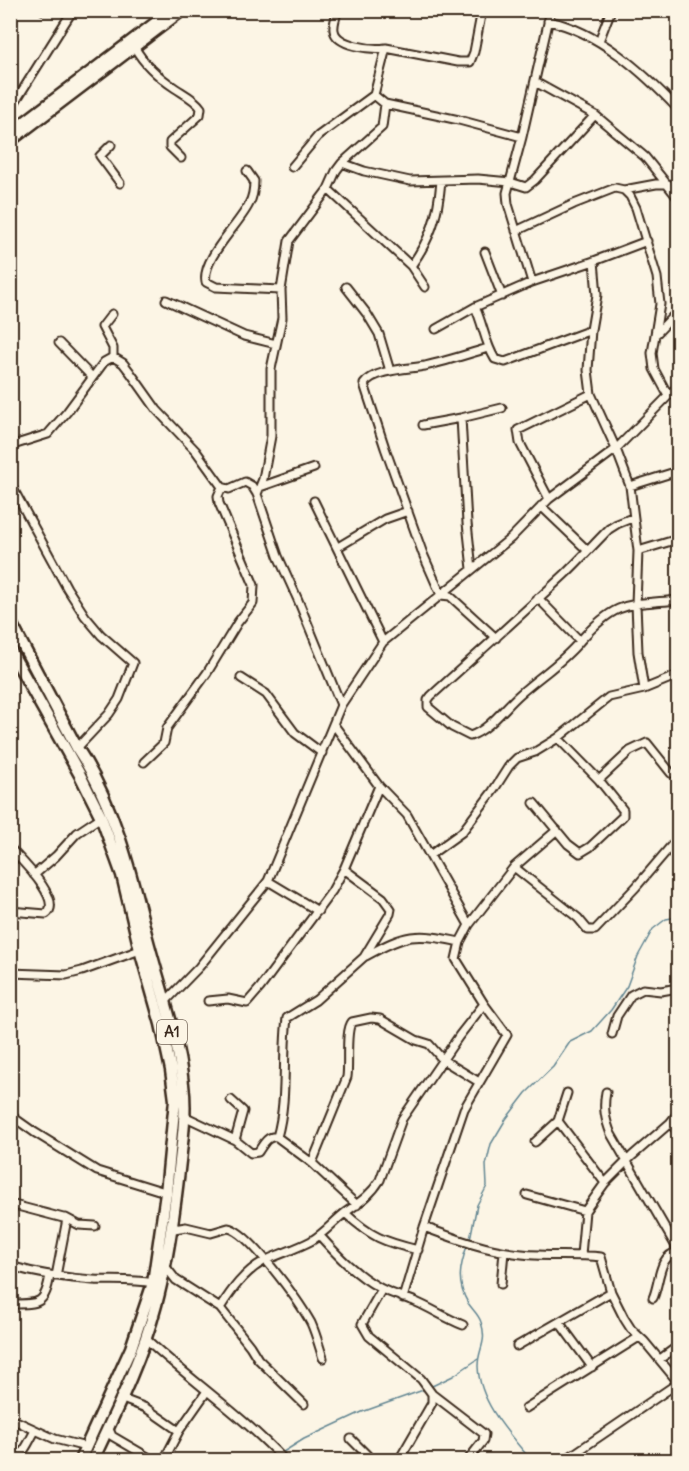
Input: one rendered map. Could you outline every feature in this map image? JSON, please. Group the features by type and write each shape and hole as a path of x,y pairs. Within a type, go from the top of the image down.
{"highway":[{"name":"A1","path":"10,621 87,763 120,837 183,1084 184,1116 153,1283 131,1348 80,1461"},
{"name":"A1","path":"12,655 80,775 101,817 122,875 166,1047 175,1100 171,1194 174,1226 165,1266 145,1338 93,1461"}],"main road":[{"path":"10,132 171,10"},
{"path":"10,142 184,10"}],"street":[{"path":"43,10 57,10"},
{"path":"10,110 73,10"},
{"path":"338,10 333,28 337,37 345,42 375,50 386,48 458,62 470,62 482,10"},
{"path":"532,282 508,204 507,193 535,82 550,10"},
{"path":"600,41 611,10"},
{"path":"548,21 567,25 600,41 662,92 678,109"},
{"path":"135,48 163,80 197,102 201,108 200,115 170,142 170,147 181,158"},
{"path":"292,166 318,136 374,95 386,48"},
{"path":"535,82 595,115 645,157 668,184 676,189 678,198"},
{"path":"374,95 385,104 522,137"},
{"path":"341,705 278,556 259,490 271,436 271,369 282,318 282,290 289,241 328,189 342,163 382,128 385,104"},
{"path":"342,163 364,171 410,181 459,179 510,182 526,187 595,115"},
{"path":"111,145 100,156 120,183"},
{"path":"247,171 254,181 251,199 214,255 204,275 206,282 216,287 282,290"},
{"path":"411,266 425,247 439,209 441,181"},
{"path":"516,231 615,188 624,190 668,184"},
{"path":"328,189 411,266 425,287"},
{"path":"624,190 630,195 636,208 657,277 660,304 652,353 654,369 668,395"},
{"path":"436,329 475,307 532,282 647,241"},
{"path":"485,252 502,296"},
{"path":"594,261 597,295 588,370 591,393 630,486 632,518 638,551 636,604 638,652 644,688"},
{"path":"346,287 379,334 390,371"},
{"path":"166,300 244,336 276,344"},
{"path":"475,307 488,348 495,359 505,362 591,330"},
{"path":"657,333 678,311"},
{"path":"112,314 102,327 113,348 113,357"},
{"path":"59,343 92,377"},
{"path":"441,595 423,554 364,384 369,378 390,371 424,366 488,348"},
{"path":"113,357 123,363 157,410 196,451 222,487 229,489 245,482 259,490"},
{"path":"10,446 48,434 104,362 113,357"},
{"path":"164,1004 199,967 268,881 341,705 383,642 512,537 549,499 616,449 678,386"},
{"path":"549,499 520,443 518,430 591,393"},
{"path":"423,425 502,408"},
{"path":"461,418 472,569"},
{"path":"259,490 314,468"},
{"path":"630,486 678,471"},
{"path":"11,485 85,616 101,635 133,663 119,699 109,714 77,748"},
{"path":"144,762 164,743 167,728 253,603 254,585 219,503 218,496 222,487"},
{"path":"314,501 383,642"},
{"path":"541,506 587,550"},
{"path":"338,547 385,519 408,511"},
{"path":"632,518 616,524 587,550 428,700 429,707 452,727 470,736 488,725 519,694 570,653 598,621 629,604 678,600"},
{"path":"638,551 678,538"},
{"path":"441,595 450,596 496,638"},
{"path":"538,598 580,641"},
{"path":"430,855 462,832 513,762 558,738 609,698 678,675"},
{"path":"241,678 266,694 295,733 322,753"},
{"path":"334,725 379,786 407,815 469,925"},
{"path":"534,803 568,844 580,853 590,847 623,816 623,810 599,780 558,738"},
{"path":"599,780 630,751 647,743 671,773"},
{"path":"208,1001 228,999 243,1003 250,1000 318,911 344,869 379,786"},
{"path":"34,875 56,856 77,832 101,817"},
{"path":"403,1298 464,1108 507,1035 484,1004 456,959 460,942 469,925 514,867 557,830"},
{"path":"514,867 578,918 588,930 595,930 678,839"},
{"path":"10,848 49,895 52,905 46,914 10,911"},
{"path":"344,869 383,898 391,909 364,957"},
{"path":"268,881 318,911"},
{"path":"278,1137 284,1088 287,1018 316,1000 364,957 409,936 433,936 460,942"},
{"path":"10,973 66,975 140,950"},
{"path":"612,1034 617,1016 631,995 643,989 661,991 678,988"},
{"path":"220,1308 239,1281 265,1261 320,1236 375,1189 402,1119 484,1004"},
{"path":"312,1162 347,1077 351,1023 371,1018 380,1019 416,1040 429,1044 442,1060 479,1082"},
{"path":"606,1092 604,1103 606,1121 626,1162 678,1251 666,1258 653,1298"},
{"path":"535,1142 558,1121 567,1094"},
{"path":"231,1100 243,1112 235,1140"},
{"path":"581,1255 585,1211 605,1183 678,1113"},
{"path":"10,1115 97,1171 171,1194"},
{"path":"184,1116 235,1140 251,1153 256,1154 267,1139 273,1136 278,1137 312,1162 357,1205"},
{"path":"558,1121 605,1183"},
{"path":"670,1123 678,1132"},
{"path":"527,1195 585,1211"},
{"path":"10,1204 66,1218 80,1225 95,1226"},
{"path":"345,1213 376,1238 418,1250"},
{"path":"10,1304 36,1304 48,1291 63,1248 66,1218"},
{"path":"174,1226 174,1229 186,1227 211,1233 233,1228 262,1254 305,1313 315,1332 323,1358"},
{"path":"424,1227 461,1241 504,1252 545,1256 601,1257 611,1292 627,1324 660,1359 678,1383 565,1461"},
{"path":"320,1236 356,1272 382,1289 463,1325"},
{"path":"501,1284 504,1252"},
{"path":"10,1266 53,1276 153,1283"},
{"path":"165,1266 176,1280 220,1308 258,1359 304,1404"},
{"path":"382,1289 362,1324 369,1336 424,1382 431,1392 484,1434 483,1441 468,1461"},
{"path":"517,1346 611,1292"},
{"path":"560,1322 592,1367"},
{"path":"526,1408 639,1337"},
{"path":"145,1338 259,1434 284,1461"},
{"path":"660,1359 678,1346"},
{"path":"164,1461 179,1431 207,1391"},
{"path":"399,1461 432,1403 431,1392"},
{"path":"120,1398 146,1408 179,1431"},
{"path":"10,1421 16,1421 34,1431 86,1447"},
{"path":"108,1427 112,1436 153,1461"},
{"path":"10,1460 22,1454 34,1431"},
{"path":"351,1438 372,1461"},
{"path":"669,1461 678,1455"}],"waterway":[{"path":"470,1239 477,1205 487,1186 486,1165 491,1144 506,1119 526,1093 553,1067 570,1042 592,1031 611,1010 627,986 638,956 653,929 666,919 678,917"},
{"path":"467,1246 461,1268 461,1281 464,1296 479,1317 483,1329 478,1366 480,1379 489,1405 531,1460"},
{"path":"430,1387 453,1376 478,1359"},
{"path":"280,1454 304,1439 362,1412 426,1389"},
{"path":"269,1460 276,1456"}]}
